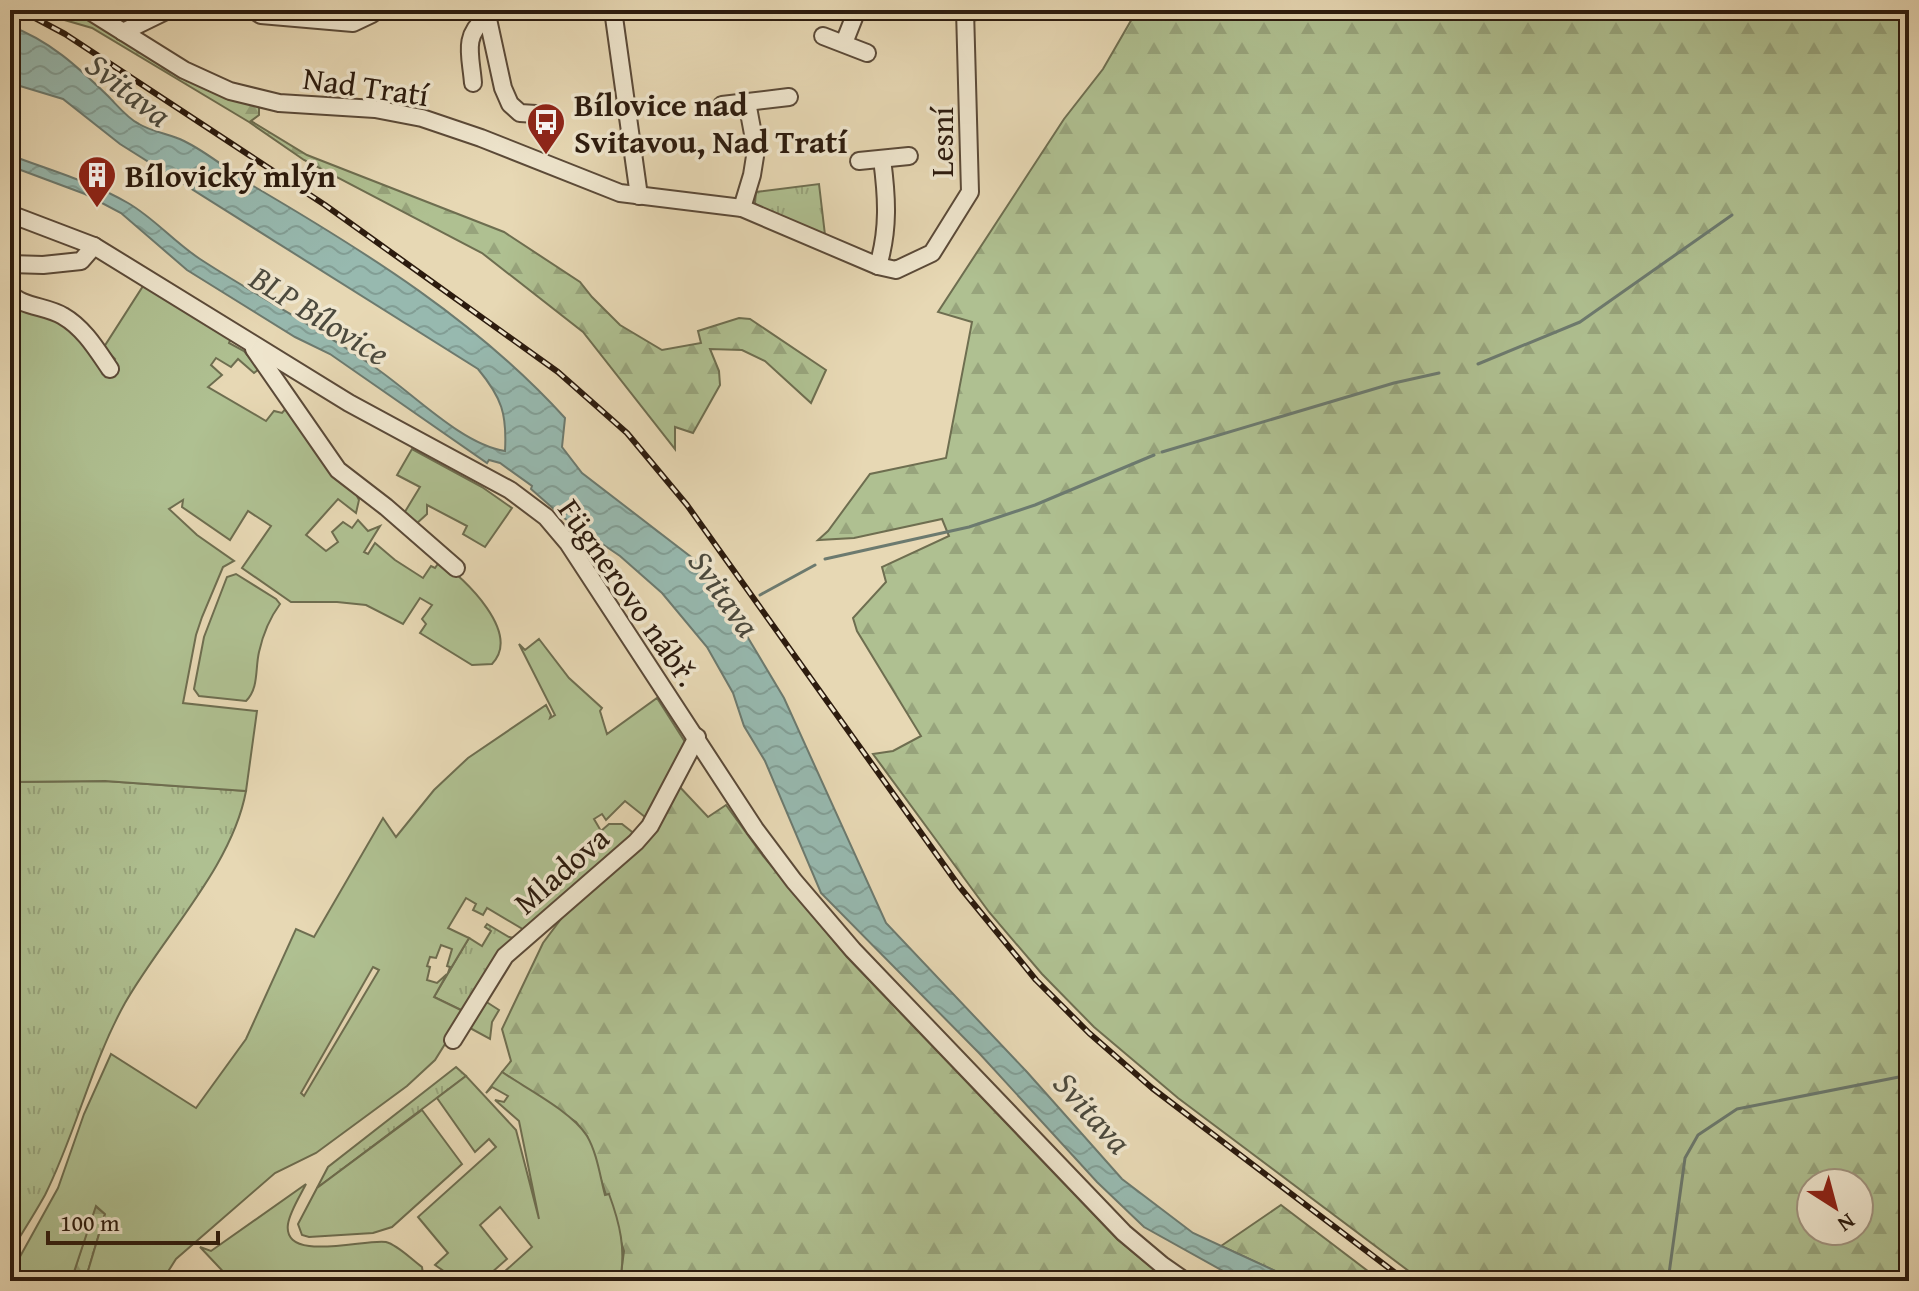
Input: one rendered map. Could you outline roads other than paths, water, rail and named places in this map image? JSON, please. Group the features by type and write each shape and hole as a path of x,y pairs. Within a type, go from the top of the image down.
{"street":[{"name":"Nad Tratí","path":"88,10 184,70 230,91 279,103 375,109 422,118 620,193 742,208 878,266"},
{"path":"123,32 168,10"},
{"path":"253,10 261,15 353,23 372,14"},
{"path":"613,10 639,196"},
{"path":"844,43 857,10"},
{"path":"966,11 986,10"},
{"name":"Lesní","path":"878,266 896,270 932,253 970,192 966,11"},
{"path":"473,83 469,39 486,14"},
{"path":"486,14 503,88 510,104 526,114 552,115"},
{"path":"823,36 867,53"},
{"path":"722,105 789,97"},
{"path":"742,208 756,150 747,102"},
{"path":"859,161 909,156"},
{"path":"878,266 886,240 888,204 882,159"},
{"name":"Fügnerovo nábř.","path":"10,214 94,246 349,403 505,487 546,517 561,533 755,829 810,900 853,950 1124,1233 1185,1281"},
{"path":"10,264 81,261 94,246"},
{"path":"12,297 66,317 94,345 110,369"},
{"name":"Fügnerovo nábř.","path":"251,344 338,470 456,568"},
{"name":"Mladova","path":"453,1040 505,956 595,879 650,826 697,737"}],"water":[{"path":"10,26 62,55 135,121 193,146 379,263 458,320 531,383 565,418 562,447 582,473 695,560 732,611 784,698 886,923 1027,1072 1122,1179 1193,1233 1297,1281 1241,1281 1144,1227 1097,1182 979,1053 821,893 765,761 744,726 733,693 707,647 662,593 620,556 564,518 531,489 532,486 500,463 489,460 487,463 330,354 295,337 187,270 121,213 85,194 10,166 10,155 128,203 200,259 349,350 453,427 488,446 505,451 504,416 498,398 478,369 120,144 63,99 10,83"}],"waterway":[{"path":"1478,364 1580,322 1732,215"},
{"path":"1162,452 1394,383 1439,373"},
{"path":"825,559 969,527 1035,505 1154,455"},
{"name":"Svitava","path":"760,595 815,565"},
{"path":"1668,1281 1685,1158 1698,1135 1737,1109 1909,1075"}],"railway":[{"path":"20,10 65,34 325,205 558,372 627,433 687,505 959,886 1036,980 1089,1033 1152,1088 1406,1281"}],"place":[{"name":"Bílovice nad Svitavou, Nad Tratí","path":"546,156"},
{"name":"Bílovický mlýn","path":"97,209"}],"water label":[{"name":"BLP Bílovice","path":"320,315"}]}
